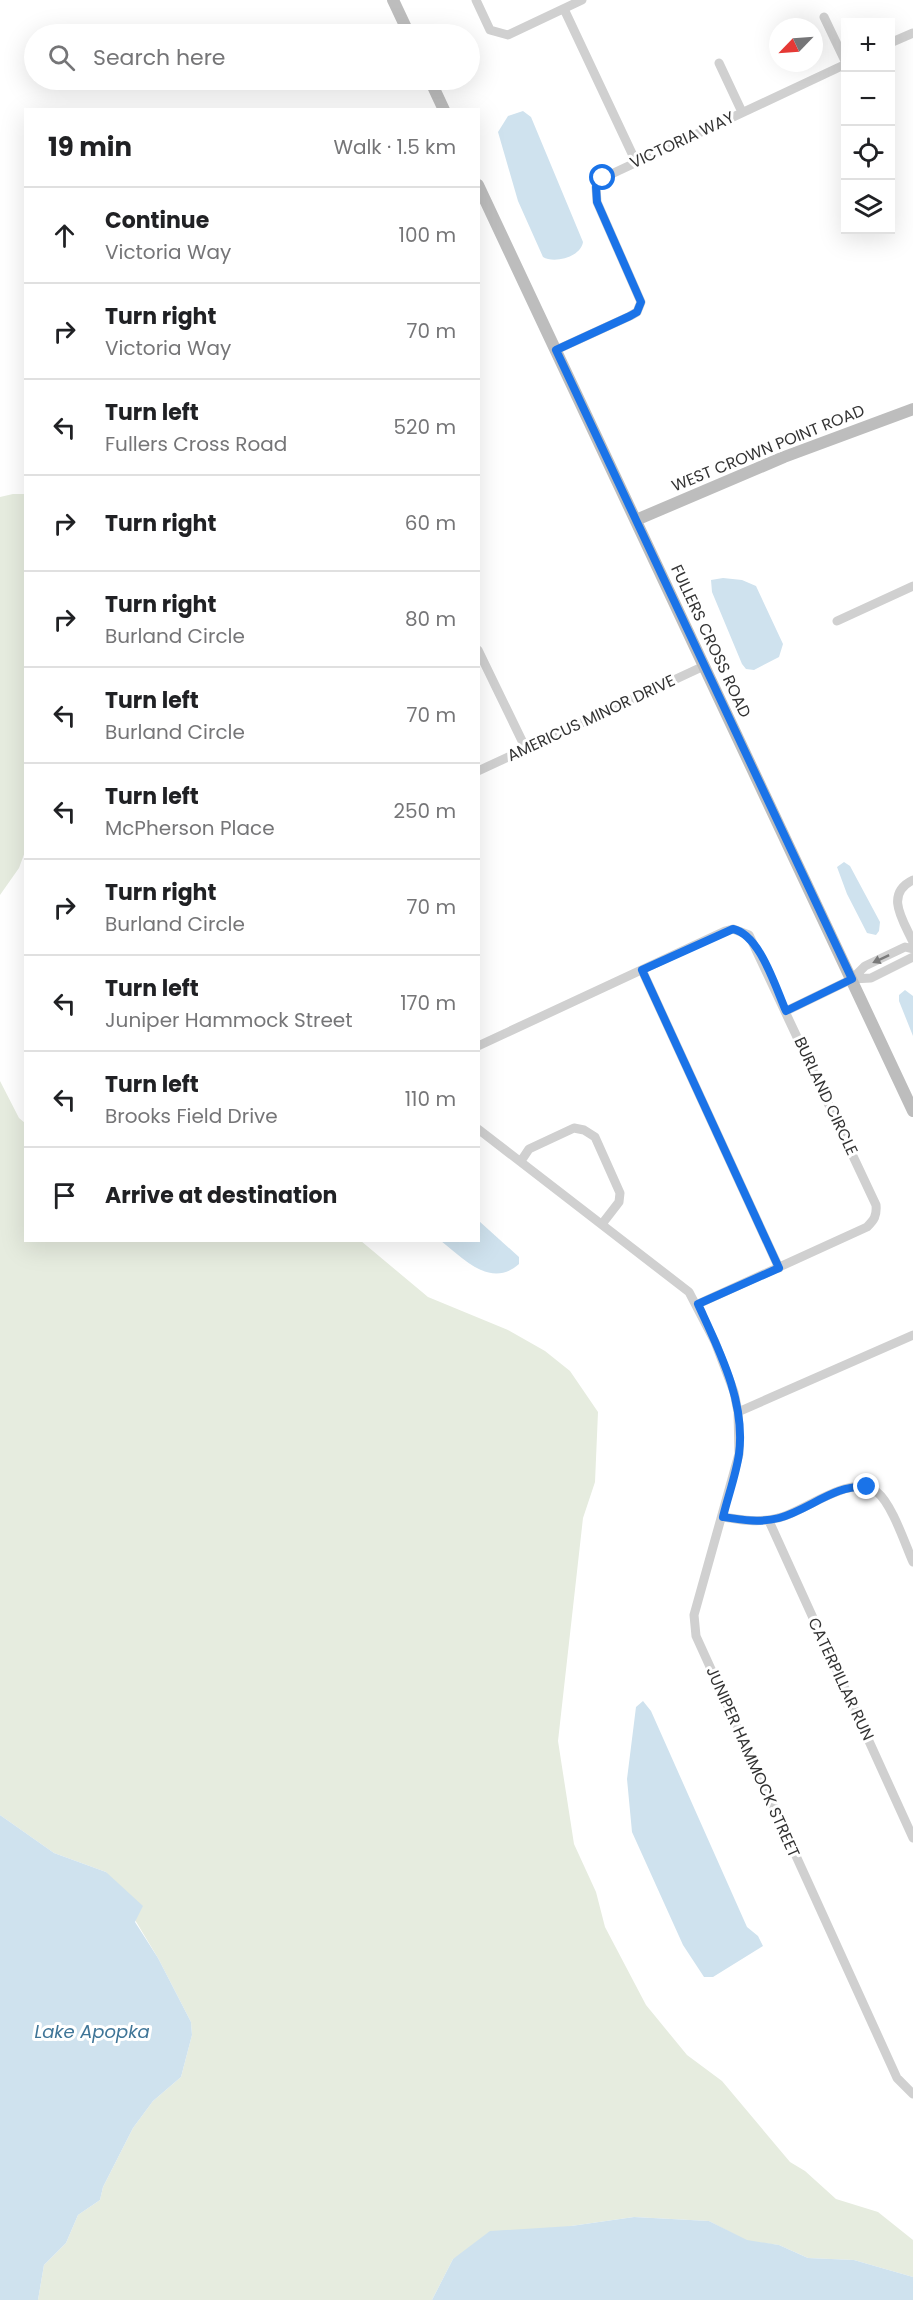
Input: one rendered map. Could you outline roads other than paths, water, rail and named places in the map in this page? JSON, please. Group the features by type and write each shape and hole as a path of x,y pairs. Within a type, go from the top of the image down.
{"street":[{"path":"393,0 404,24"},
{"path":"476,0 490,30 508,35 582,0"},
{"path":"564,9 636,162"},
{"path":"825,17 841,53"},
{"path":"895,41 913,33"},
{"path":"719,63 742,112"},
{"name":"VICTORIA WAY","path":"556,350 630,316 637,312 641,302 597,202 596,187 603,178 841,66"},
{"path":"435,90 443,108"},
{"name":"FULLERS CROSS ROAD","path":"480,190 913,1111"},
{"name":"WEST CROWN POINT ROAD","path":"636,520 784,457 913,409"},
{"path":"837,621 913,586"},
{"path":"480,654 526,749"},
{"name":"AMERICUS MINOR DRIVE","path":"480,770 704,666"},
{"path":"913,880 904,885 896,896 896,906 913,942"},
{"name":"BURLAND CIRCLE","path":"480,1045 726,931 733,929 749,935 756,945 876,1205 877,1213 875,1219 867,1227 698,1304"},
{"path":"786,1011 852,979 865,966 905,947 913,949"},
{"path":"852,979 871,978 913,957"},
{"path":"642,970 779,1268"},
{"path":"522,1161 529,1149 574,1128 584,1130 595,1137 621,1192 619,1202 602,1224"},
{"name":"JUNIPER HAMMOCK STREET","path":"480,1130 689,1292 698,1304 726,1372 738,1412 739,1454 694,1615 696,1636 897,2078 913,2094"},
{"path":"738,1412 913,1335"},
{"path":"723,1517 769,1521 782,1518 843,1489 856,1486 867,1487 878,1493 887,1504 913,1562"},
{"name":"CATERPILLAR RUN","path":"769,1521 913,1838"}],"water":[{"path":"523,111 531,117 583,242 577,252 566,258 554,260 543,257 518,201 498,132 508,116"},
{"path":"723,578 742,580 756,586 783,644 779,657 754,670 746,669 742,664 712,592 711,580"},
{"path":"844,862 850,866 880,922 876,935 867,933 847,894 837,867"},
{"path":"905,990 913,996 913,1036 899,1001 899,995"},
{"path":"480,1222 519,1257 519,1264 509,1271 498,1273 478,1269 442,1242 480,1242"},
{"path":"643,1701 651,1711 747,1927 758,1936 763,1946 713,1977 704,1977 683,1945 632,1832 627,1779 636,1707"},
{"name":"Lake Apopka","path":"0,1815 54,1853 106,1872 143,1906 135,1922 158,1958 191,2022 192,2035 181,2077 153,2101 133,2128 103,2187 100,2200 78,2215 66,2243 44,2265 38,2300 0,2300"},
{"path":"634,2217 709,2221 747,2240 779,2245 808,2258 854,2260 913,2277 913,2300 432,2300 453,2259 490,2231 571,2226"}]}
